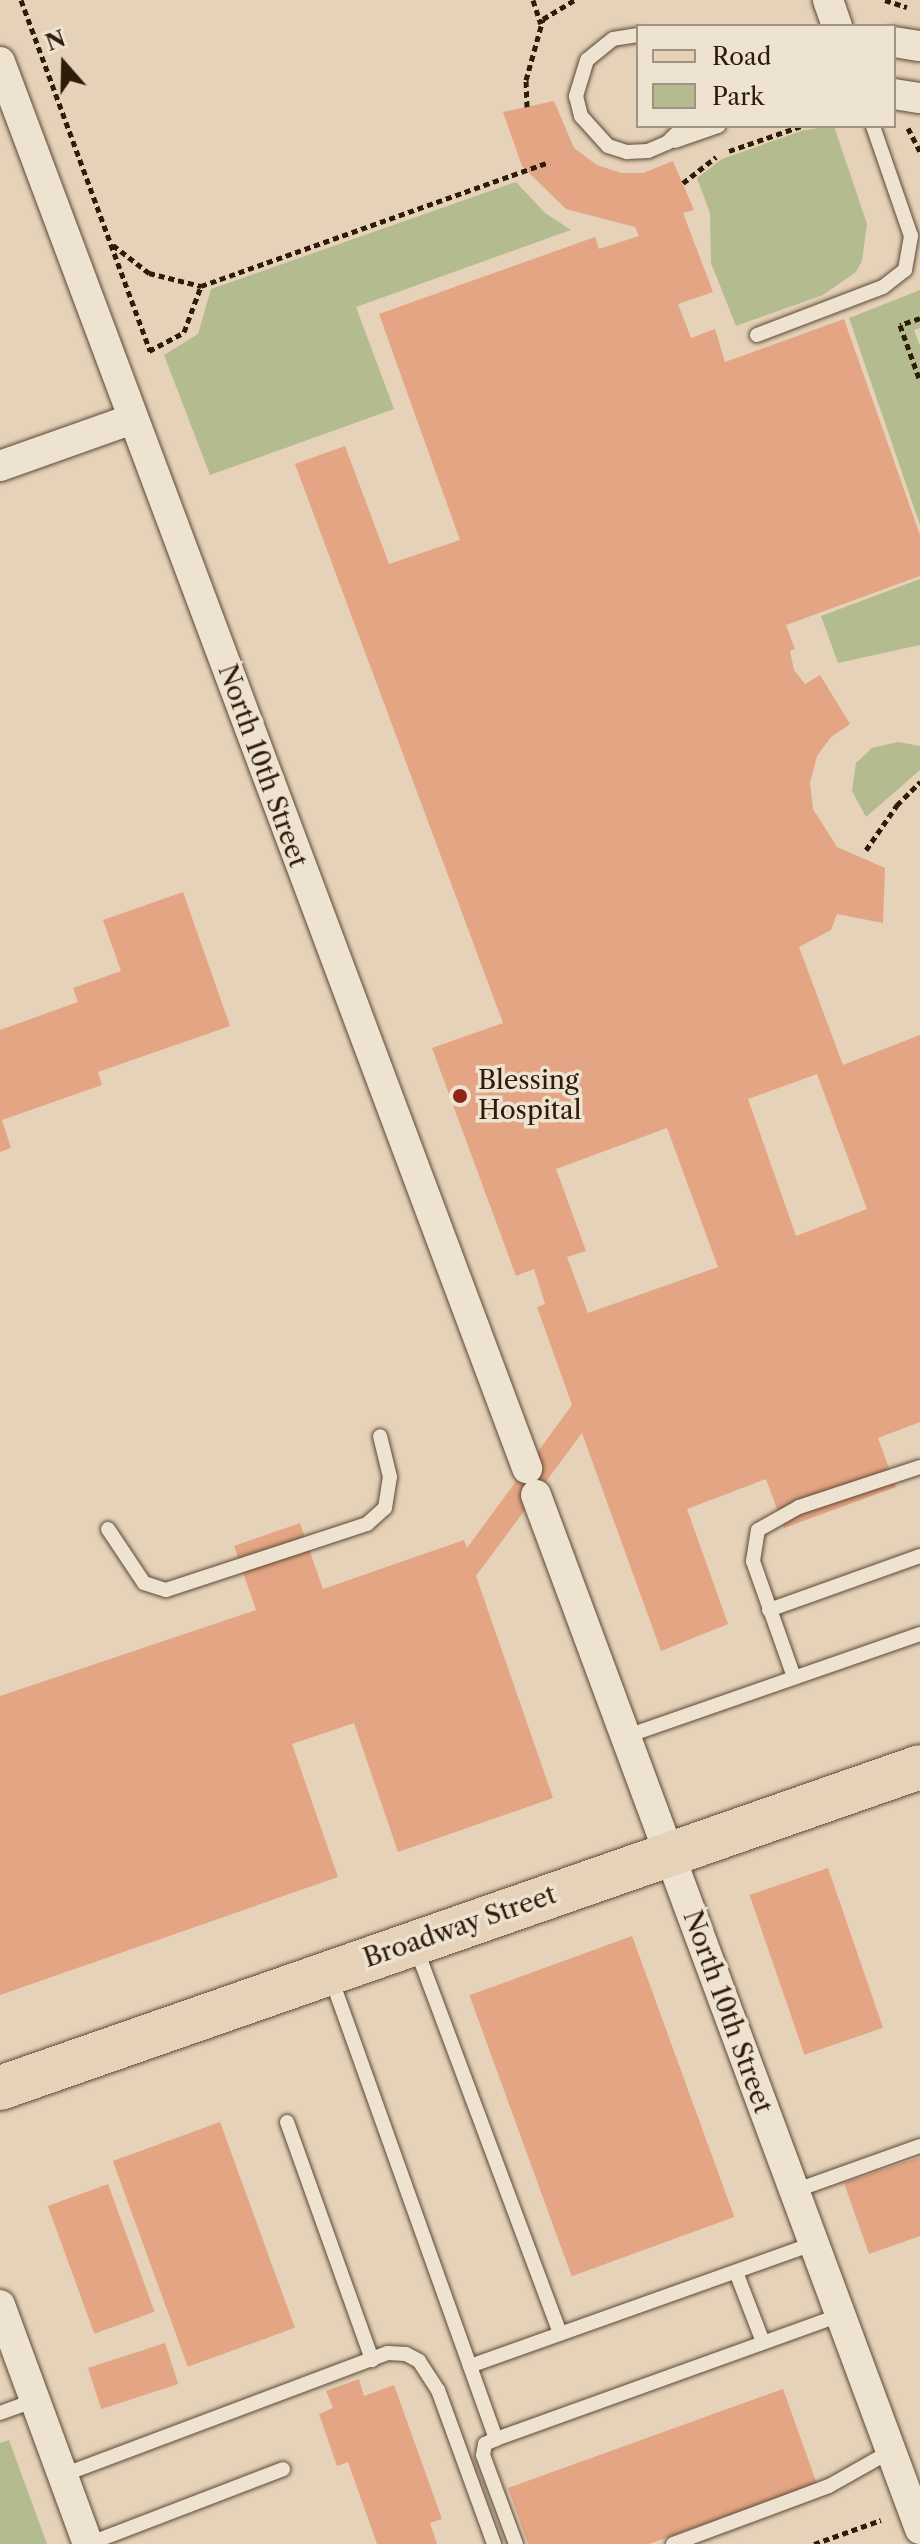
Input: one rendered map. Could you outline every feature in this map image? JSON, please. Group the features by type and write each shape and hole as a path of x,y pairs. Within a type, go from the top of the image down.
{"main road":[{"name":"Broadway Street","path":"0,2088 920,1767"}],"street":[{"path":"828,0 836,24"},
{"path":"896,42 920,46"},
{"name":"North 10th Street","path":"0,62 627,1736 916,2519"},
{"path":"0,466 133,419"},
{"path":"0,2305 88,2544"}],"lane":[{"path":"636,35 613,39 587,60 576,96 581,116 608,146 627,152 712,128"},
{"path":"667,143 682,128"},
{"path":"757,335 883,287 905,270 911,236 874,128"},
{"path":"108,1529 144,1583 166,1590 352,1530 385,1508 390,1477 380,1436"},
{"path":"794,1677 753,1561 758,1530 799,1507 920,1467"},
{"path":"769,1610 920,1556"},
{"path":"627,1736 920,1634"},
{"path":"414,1943 560,2333"},
{"path":"329,1973 496,2439"},
{"path":"287,2122 372,2360"},
{"path":"794,2191 920,2146"},
{"path":"470,2366 813,2244"},
{"path":"736,2272 763,2342"},
{"path":"516,2544 483,2455 485,2444 840,2315"},
{"path":"63,2475 388,2353 419,2361 438,2390 494,2544"},
{"path":"0,2413 35,2400"},
{"path":"673,2544 829,2486 891,2451"},
{"path":"88,2544 283,2469"}],"path":[{"path":"21,0 150,351"},
{"path":"533,0 541,25"},
{"path":"527,107 526,80 541,25 553,8 575,0"},
{"path":"885,0 920,10"},
{"path":"906,102 920,152"},
{"path":"683,183 708,161 796,128"},
{"path":"113,245 149,273 201,286 550,162"},
{"path":"112,364 150,351 184,332 201,286"},
{"path":"920,318 900,325 920,381"},
{"path":"866,850 897,805 920,782"},
{"path":"814,2544 916,2519"}],"green space":[{"path":"835,128 867,224 862,261 856,272 823,295 736,326 711,263 710,213 697,178 722,159 804,130"},
{"path":"516,182 545,213 571,230 356,307 394,409 210,475 164,355 198,334 211,289"},
{"path":"920,290 920,328 914,330 920,346 920,525 849,318"},
{"path":"920,579 920,645 838,663 821,616"},
{"path":"898,742 920,746 920,770 866,817 852,791 856,763 872,748"},
{"path":"9,2440 47,2544 0,2544 0,2443"}],"building":[{"path":"554,101 574,148 597,165 621,173 643,173 673,161 694,210 683,213 713,292 678,304 691,338 715,329 725,362 844,319 920,535 920,576 786,625 795,649 790,651 794,670 805,684 820,675 850,724 831,737 817,756 810,783 813,809 837,847 885,868 883,923 837,914 831,930 799,947 843,1065 920,1035 920,1422 878,1438 896,1487 784,1528 766,1479 687,1509 728,1624 661,1651 582,1433 476,1576 553,1798 398,1852 354,1723 292,1744 338,1877 0,1995 0,1696 256,1610 234,1546 300,1523 323,1589 464,1540 467,1548 572,1405 537,1307 545,1304 534,1269 516,1276 432,1048 503,1023 295,464 345,446 389,564 460,540 379,314 595,237 599,249 639,236 635,227 566,209 522,166 503,112","holes":["817,1074 867,1209 796,1236 748,1099","667,1128 718,1267 588,1313 567,1257 586,1251 556,1169"]},
{"path":"183,892 230,1026 98,1072 102,1085 2,1120 11,1148 0,1152 0,1030 78,1002 73,988 121,971 103,920"},
{"path":"828,1868 883,2028 805,2055 750,1895"},
{"path":"632,1936 734,2217 572,2276 469,1995"},
{"path":"220,2122 295,2328 188,2367 113,2161"},
{"path":"920,2157 920,2236 869,2254 844,2183"},
{"path":"108,2184 155,2312 94,2334 48,2206"},
{"path":"165,2343 178,2384 101,2409 88,2368"},
{"path":"359,2379 364,2396 394,2385 442,2519 430,2523 437,2544 377,2544 348,2462 337,2466 319,2414 333,2408 326,2391"},
{"path":"783,2389 817,2484 649,2544 528,2544 508,2488"}],"place":[{"name":"Blessing Hospital","path":"460,1096"}]}
